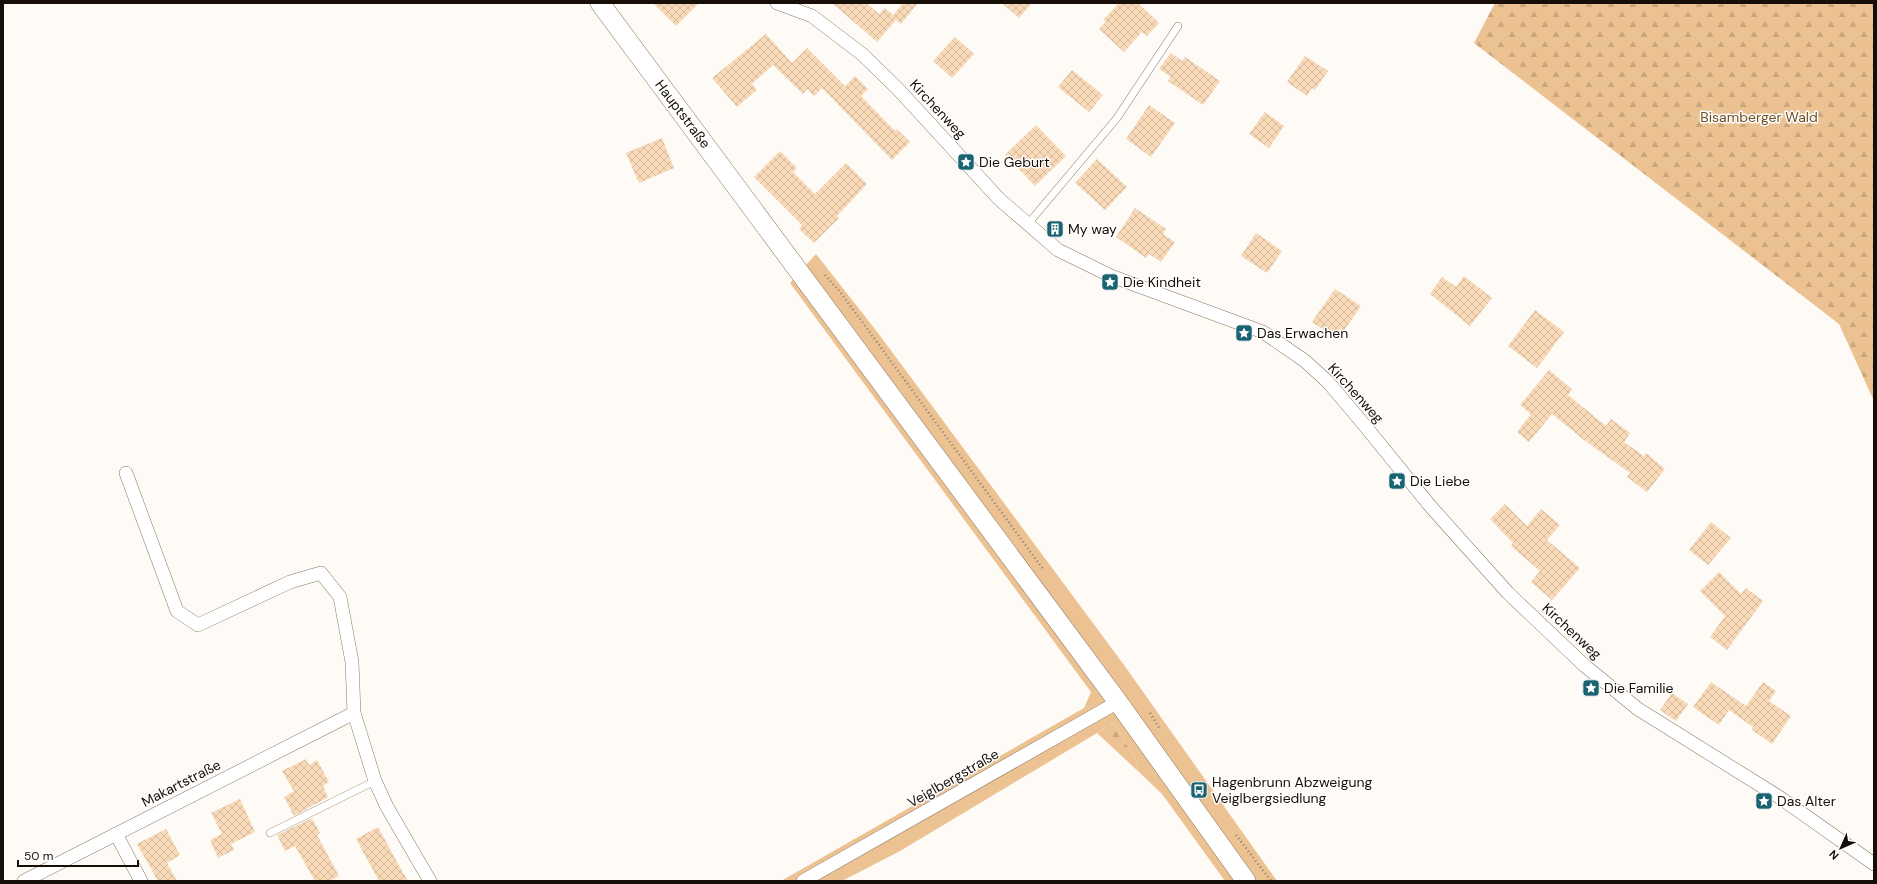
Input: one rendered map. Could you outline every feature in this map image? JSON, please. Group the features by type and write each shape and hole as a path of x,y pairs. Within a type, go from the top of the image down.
{"main road":[{"name":"Hauptstraße","path":"600,3 1118,702 1246,881"}],"street":[{"name":"Kirchenweg","path":"778,3 812,16 862,54 898,90 999,199 1027,225 1058,250 1075,260 1111,276 1263,332 1305,361 1328,382 1362,421 1430,507 1508,593 1585,666 1638,709 1779,797 1874,864"},
{"path":"126,473 177,611 198,625 290,582 322,573 340,597 352,662 354,713 375,781 387,807 430,881"},
{"name":"Veiglbergstraße","path":"803,881 1118,702"},
{"name":"Makartstraße","path":"24,881 354,713"},
{"path":"116,834 141,881"}],"lane":[{"path":"1027,225 1117,118 1178,26"},
{"path":"270,834 375,781"}],"green space":[{"name":"Bisamberger Wald","path":"1495,3 1874,3 1874,401 1839,324 1474,43"},
{"path":"816,254 878,333 1124,665 1277,881 1225,881 1162,794 1140,773 1136,760 1113,722 900,851 842,881 781,881 1084,708 1091,692 790,283"},
{"path":"1113,722 1136,760 1140,773 1097,733"}],"building":[{"path":"653,3 699,3 676,26"},
{"path":"832,3 866,3 879,14 885,8 893,15 903,3 918,3 901,24 896,20 877,42"},
{"path":"1002,3 1032,3 1019,18"},
{"path":"1119,3 1138,3 1159,23 1147,36 1142,32 1124,52 1099,29 1106,22 1103,20"},
{"path":"766,34 792,63 807,48 845,86 855,76 868,89 861,96 895,131 897,129 910,142 892,160 822,88 814,96 807,89 803,94 773,65 752,84 757,90 737,107 712,78"},
{"path":"955,37 974,54 952,78 933,61"},
{"path":"1171,53 1182,61 1185,57 1220,81 1203,105 1168,81 1171,77 1159,69"},
{"path":"1305,56 1328,71 1315,90 1312,88 1307,96 1287,82"},
{"path":"1072,70 1103,95 1089,112 1058,87"},
{"path":"1149,105 1175,123 1151,157 1126,139"},
{"path":"1265,112 1284,126 1269,148 1249,134"},
{"path":"1036,125 1066,156 1035,186 1005,155"},
{"path":"662,138 674,168 639,183 626,153"},
{"path":"780,151 797,168 793,172 815,194 846,163 867,184 837,216 839,218 814,243 799,229 802,225 754,177"},
{"path":"1097,159 1127,187 1105,210 1075,183"},
{"path":"1135,208 1166,229 1163,234 1175,242 1161,262 1149,254 1146,258 1116,237"},
{"path":"1256,233 1282,251 1267,273 1241,256"},
{"path":"1464,276 1492,298 1470,326 1430,294 1442,277 1456,287"},
{"path":"1335,289 1361,306 1338,339 1312,322"},
{"path":"1535,310 1564,332 1537,368 1508,346"},
{"path":"1549,370 1572,389 1568,395 1606,426 1611,419 1630,433 1624,442 1644,456 1646,453 1665,469 1647,492 1627,477 1630,473 1584,440 1552,414 1529,442 1517,432 1531,414 1520,405"},
{"path":"1505,504 1527,526 1541,509 1560,525 1547,540 1580,568 1552,600 1531,582 1540,571 1511,546 1513,543 1490,519"},
{"path":"1711,522 1731,538 1708,565 1689,550"},
{"path":"1719,572 1741,594 1746,588 1763,601 1727,650 1710,637 1725,616 1700,591"},
{"path":"1711,682 1746,706 1763,682 1776,691 1769,701 1791,716 1772,744 1752,730 1753,727 1729,710 1719,725 1693,707"},
{"path":"1672,693 1688,704 1676,721 1660,710"},
{"path":"306,759 309,765 317,760 329,782 323,786 328,797 294,816 284,797 294,791 282,771"},
{"path":"240,799 255,832 231,844 234,850 218,858 210,840 222,834 211,813"},
{"path":"312,818 320,833 317,835 339,876 329,881 315,881 295,846 285,851 277,835"},
{"path":"378,827 408,881 379,881 356,839"},
{"path":"166,829 180,855 167,863 177,881 158,881 137,844"}],"place":[{"name":"Die Geburt","path":"966,162"},
{"name":"My way","path":"1055,229"},
{"name":"Die Kindheit","path":"1110,282"},
{"name":"Das Erwachen","path":"1244,333"},
{"name":"Die Liebe","path":"1397,481"},
{"name":"Die Familie","path":"1591,688"},
{"name":"Hagenbrunn Abzweigung Veiglbergsiedlung","path":"1199,790"},
{"name":"Das Alter","path":"1764,801"}]}
